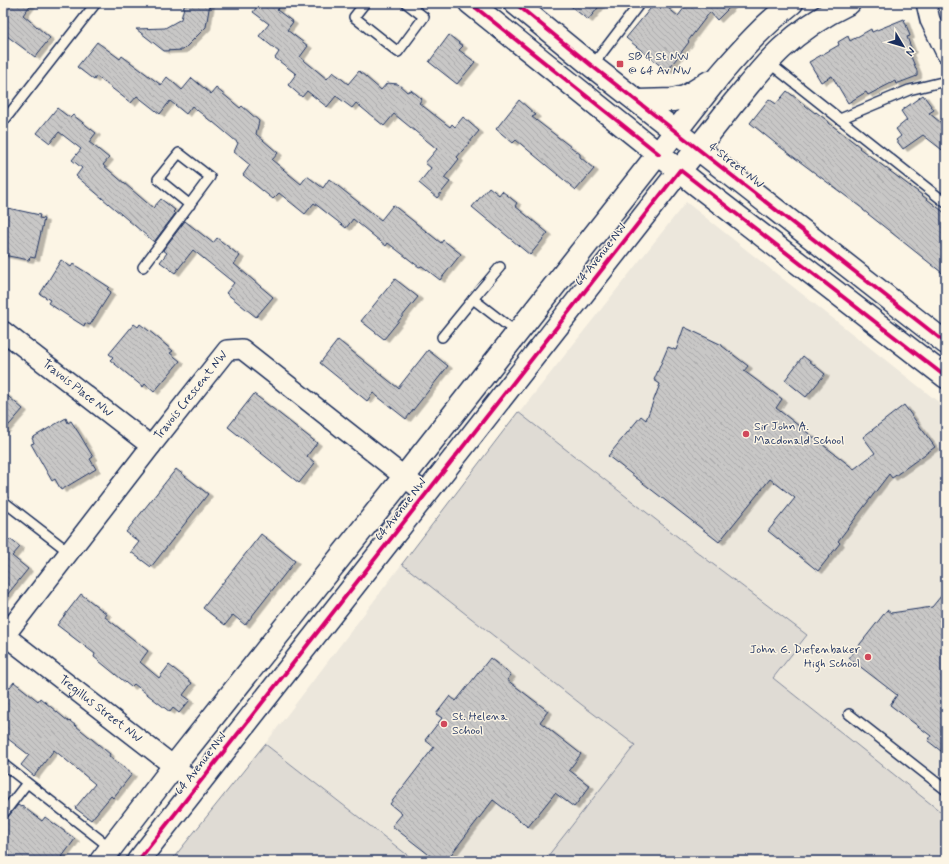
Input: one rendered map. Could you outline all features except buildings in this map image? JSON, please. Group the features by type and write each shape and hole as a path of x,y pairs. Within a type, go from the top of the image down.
{"main road":[{"name":"4 Street NW","path":"515,3 592,66 946,343"},
{"name":"64 Avenue NW","path":"106,854 720,75 750,41 792,3"},
{"name":"64 Avenue NW","path":"138,861 744,90 782,48 828,13 848,3"},
{"path":"482,6 659,154 946,377"},
{"path":"638,101 673,100 685,97 720,75"}],"street":[{"path":"926,3 930,20 946,53"},
{"name":"Travois Place NW","path":"3,331 151,446"},
{"name":"Travois Crescent NW","path":"4,636 227,350 242,349 426,494"},
{"name":"Tregillus Street NW","path":"4,636 198,785"}],"lane":[{"path":"3,122 96,3"},
{"path":"365,3 354,17 398,52 424,17 406,3"},
{"path":"592,66 640,3"},
{"path":"768,62 946,203"},
{"path":"840,119 909,90 946,81"},
{"path":"143,267 190,205 210,177 179,153 158,179 190,205"},
{"path":"442,337 500,267"},
{"path":"473,299 517,333"},
{"path":"3,501 69,552"},
{"path":"849,714 946,790"},
{"path":"3,764 27,783 106,854"},
{"path":"3,814 27,783"}],"shaded area":[{"name":"Sir John A. Macdonald School","path":"686,202 946,408 946,816 773,678 807,635 710,562 519,413"},
{"path":"518,412 710,562 807,635 773,678 946,816 946,861 544,861 635,745 402,564"},
{"name":"St. Helena School","path":"402,564 582,705 636,745 544,861 415,861 265,744"},
{"path":"265,744 415,861 171,861"}],"cycle path":[{"path":"470,3 659,154"},
{"path":"515,3 592,66 946,343"},
{"path":"138,861 680,170 946,377"}],"place":[{"name":"SB 4 St NW @ 64 Av NW","path":"620,64"},
{"name":"Sir John A. Macdonald School","path":"746,434"},
{"name":"John G. Diefenbaker High School","path":"868,657"},
{"name":"St. Helena School","path":"444,724"}]}
